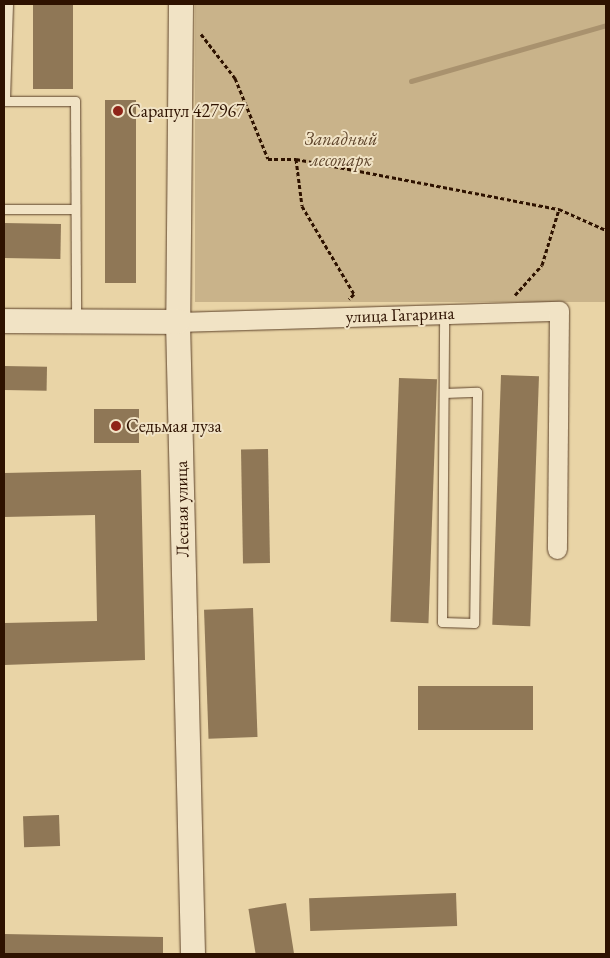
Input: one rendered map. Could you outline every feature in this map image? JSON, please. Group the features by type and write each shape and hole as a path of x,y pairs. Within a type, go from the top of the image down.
{"street":[{"name":"Лесная улица","path":"181,6 178,322 193,954"},
{"name":"улица Гагарина","path":"4,321 178,322 559,311 557,549"}],"lane":[{"path":"8,4 5,101 75,101 76,321"},
{"path":"4,209 75,209"},
{"path":"444,314 442,622 474,623 477,392 444,393"}],"path":[{"path":"181,6 235,78 268,159 296,159 559,209 606,230"},
{"path":"296,159 302,206 354,294 333,318"},
{"path":"500,312 542,265 559,209"}],"green space":[{"name":"Западный лесопарк","path":"195,4 606,4 606,302 195,302"}],"building":[{"path":"33,4 73,4 73,89 33,89"},
{"path":"105,100 136,100 136,283 105,283"},
{"path":"4,223 61,224 60,259 4,258"},
{"path":"4,366 47,367 47,391 4,390"},
{"path":"501,375 539,376 530,626 492,625"},
{"path":"399,378 437,379 428,623 390,622"},
{"name":"Седьмая луза","path":"94,409 139,409 139,443 94,443"},
{"path":"241,449 268,449 270,563 243,563"},
{"path":"141,470 145,660 4,665 4,623 97,621 95,515 4,517 4,473"},
{"path":"253,608 258,737 209,739 204,610"},
{"path":"418,686 533,686 533,730 418,730"},
{"path":"59,815 60,846 24,847 23,816"},
{"path":"456,893 457,926 310,931 309,898"},
{"path":"286,903 294,954 256,954 248,909"},
{"path":"4,934 163,937 163,954 4,954"}],"waterway":[{"path":"411,81 606,25"}],"place":[{"name":"Сарапул 427967","path":"118,111"},
{"name":"Седьмая луза","path":"116,426"}]}
